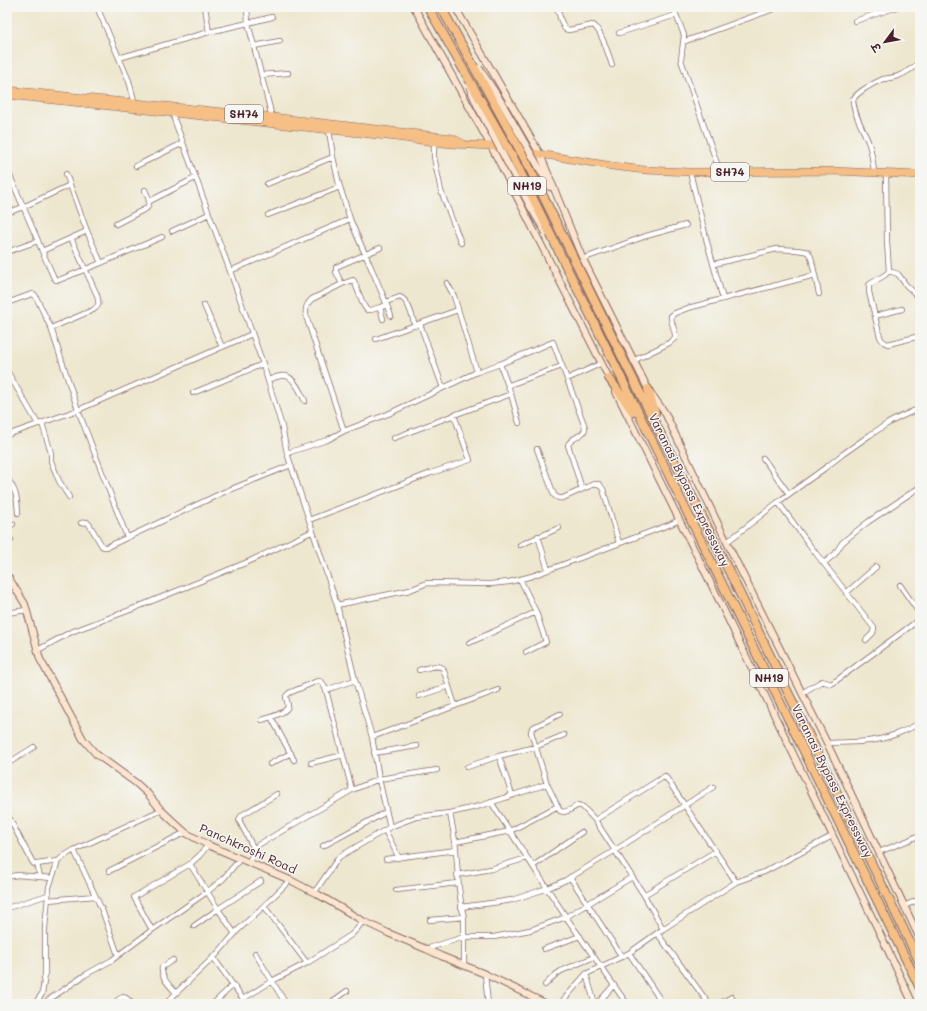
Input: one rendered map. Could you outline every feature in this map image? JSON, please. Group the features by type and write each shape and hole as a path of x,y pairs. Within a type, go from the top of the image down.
{"highway":[{"name":"Varanasi Bypass Expressway","path":"428,7 513,157 920,988"},
{"name":"Varanasi Bypass Expressway","path":"441,7 527,163 630,363 661,434 920,964"},
{"path":"609,378 653,444"},
{"path":"648,389 661,434"}],"main road":[{"name":"SH74","path":"7,90 135,106 173,113 451,144 491,146 632,168 690,172 834,170 920,175"},
{"name":"SH74","path":"7,95 272,117 452,138 466,145"}],"street":[{"path":"98,7 129,81 135,106"},
{"path":"205,7 208,32"},
{"path":"247,7 248,23 272,117"},
{"path":"414,7 491,146 602,363 913,1004"},
{"path":"455,7 540,154 582,259 630,363 665,413 726,542 827,743 904,906 917,926 920,939"},
{"path":"523,7 528,9 536,7"},
{"path":"556,7 565,29 569,30 593,26 596,27 600,32 612,65"},
{"path":"673,7 684,35 681,60 720,172"},
{"path":"683,42 779,7"},
{"path":"855,21 897,7"},
{"path":"619,33 676,14"},
{"path":"119,58 208,32 272,17"},
{"path":"254,46 280,41"},
{"path":"460,42 499,98 562,211"},
{"path":"874,172 868,143 860,124 853,99 874,83 901,74 916,66 920,62"},
{"path":"261,75 288,73"},
{"path":"173,113 195,178 263,364 282,427 287,453 337,605 355,680 372,737 386,812 387,828 399,858"},
{"path":"329,130 340,187 350,219 381,289 391,316"},
{"path":"434,142 434,157 441,192 461,243"},
{"path":"136,166 183,143"},
{"path":"267,184 333,157"},
{"path":"7,165 9,176 56,280 60,280 102,263 162,237"},
{"path":"690,172 723,299"},
{"path":"886,173 889,270 885,275 873,281 869,285 869,292 880,337 885,343 920,336"},
{"path":"66,174 87,231 102,263"},
{"path":"116,224 147,208 150,201 195,178"},
{"path":"7,213 70,185"},
{"path":"268,215 340,187"},
{"path":"145,190 150,201"},
{"path":"172,231 209,214"},
{"path":"230,271 350,219"},
{"path":"582,259 646,236 686,225"},
{"path":"42,251 87,231"},
{"path":"51,328 93,310 99,302 71,238"},
{"path":"7,252 38,241"},
{"path":"342,284 336,272 336,267 380,248"},
{"path":"714,264 769,250 777,249 808,252 810,254 819,294"},
{"path":"889,270 900,276 906,285 920,298"},
{"path":"630,363 669,343 675,338 671,320 671,316 675,313 688,308 815,275"},
{"path":"344,431 311,331 306,314 306,306 312,299 350,280 354,281 364,306 368,311 400,297 404,298 444,388"},
{"path":"447,283 454,296 477,372"},
{"path":"7,303 27,295 35,295 51,328 78,410 127,537"},
{"path":"204,305 222,347"},
{"path":"380,307 383,319"},
{"path":"875,316 902,309"},
{"path":"376,339 458,310"},
{"path":"7,435 78,410 252,334"},
{"path":"287,453 327,440 344,431 388,414 477,372 553,342 585,427 585,431 571,440 568,445 582,489"},
{"path":"567,379 602,363"},
{"path":"193,393 263,364"},
{"path":"500,364 509,385 519,423"},
{"path":"509,385 562,366"},
{"path":"7,371 40,423 59,481 70,497"},
{"path":"268,380 282,376 290,377 305,401"},
{"path":"394,438 511,394"},
{"path":"726,542 870,434 898,418 920,408"},
{"path":"309,520 431,473 470,460 454,415"},
{"path":"537,449 556,498 563,498 594,484 599,484 602,486 618,544"},
{"path":"763,458 789,494"},
{"path":"81,523 87,522 89,524 104,547 224,492 291,465"},
{"path":"7,477 18,498 18,513"},
{"path":"824,563 835,554 842,543 855,532 920,487"},
{"path":"778,502 874,628 873,633 866,640"},
{"path":"337,605 410,590 427,583 490,584 509,582 548,570 679,520"},
{"path":"7,528 13,524"},
{"path":"520,545 559,528"},
{"path":"38,650 71,632 130,610 243,564 313,531"},
{"path":"538,536 548,570"},
{"path":"846,593 876,566"},
{"name":"Panchkroshi Road","path":"7,575 25,604 40,659 83,739 96,754 142,788 161,810 186,833 240,860 290,880 363,921 388,933 485,974 546,1004"},
{"path":"520,579 536,612 546,642 526,652"},
{"path":"900,584 920,614"},
{"path":"7,613 27,610"},
{"path":"468,643 536,612"},
{"path":"802,693 822,681 831,684 833,683 920,619"},
{"path":"419,670 434,666 443,668 455,706"},
{"path":"326,690 355,680"},
{"path":"262,720 282,712 287,708 286,696 289,693 319,681 324,684 352,790"},
{"path":"419,696 449,686"},
{"path":"372,737 498,690"},
{"path":"560,714 532,728 531,732 547,784 560,811 563,813 578,805 583,807 595,820 644,895 663,929"},
{"path":"271,717 294,760"},
{"path":"827,743 869,742 879,740 912,728 920,723"},
{"path":"466,767 499,756 535,747 564,735"},
{"path":"374,753 418,746"},
{"path":"7,764 34,747"},
{"path":"270,764 291,753"},
{"path":"311,763 343,755"},
{"path":"499,756 512,795"},
{"path":"249,863 254,849 258,845 352,790 379,779 437,770"},
{"path":"595,820 665,776 736,882"},
{"path":"314,893 340,857 387,828 416,817 450,813 491,802 547,784"},
{"path":"461,907 512,900 548,888 614,851 713,787"},
{"path":"254,849 239,818 276,794"},
{"path":"491,802 566,917 627,1004"},
{"path":"455,842 510,832 558,806"},
{"path":"32,1004 36,1002 42,994 45,975 45,928 49,887 58,861 74,850 161,810"},
{"path":"323,846 386,812"},
{"path":"450,813 456,850 461,907 464,917 464,965"},
{"path":"7,814 9,823 34,864 58,861"},
{"path":"533,866 582,832"},
{"path":"109,871 186,833"},
{"path":"879,852 919,835 920,842"},
{"path":"560,1004 586,974 629,953 736,882 764,872 832,836"},
{"path":"152,930 134,897 190,864 208,845"},
{"path":"74,850 102,910 118,955"},
{"path":"386,860 456,850"},
{"path":"644,895 716,851"},
{"path":"457,875 492,869 527,858"},
{"path":"42,994 48,1003 85,976 112,960 207,892 223,879 240,860"},
{"path":"37,864 40,877"},
{"path":"190,864 235,934"},
{"path":"7,877 17,875 52,878"},
{"path":"570,877 622,957"},
{"path":"426,949 464,937 494,937 530,930 566,917 632,877"},
{"path":"166,1004 290,880"},
{"path":"194,926 261,881"},
{"path":"396,890 458,883"},
{"path":"7,908 48,898 95,896"},
{"path":"904,906 920,899"},
{"path":"264,906 307,962"},
{"path":"430,920 464,917"},
{"path":"243,999 351,935 363,921"},
{"path":"657,933 709,1004"},
{"path":"544,948 580,936"},
{"path":"255,953 286,1004"},
{"path":"629,953 663,1004"},
{"path":"213,957 247,1004"},
{"path":"545,985 561,971 594,957"},
{"path":"172,960 161,969 163,976 176,993"},
{"path":"485,974 488,1004"},
{"path":"586,974 596,1004 614,985"},
{"path":"213,1004 233,985"},
{"path":"329,1004 347,990"},
{"path":"114,1004 119,998 123,997 128,998 132,1004"},
{"path":"720,1004 732,997"}]}
